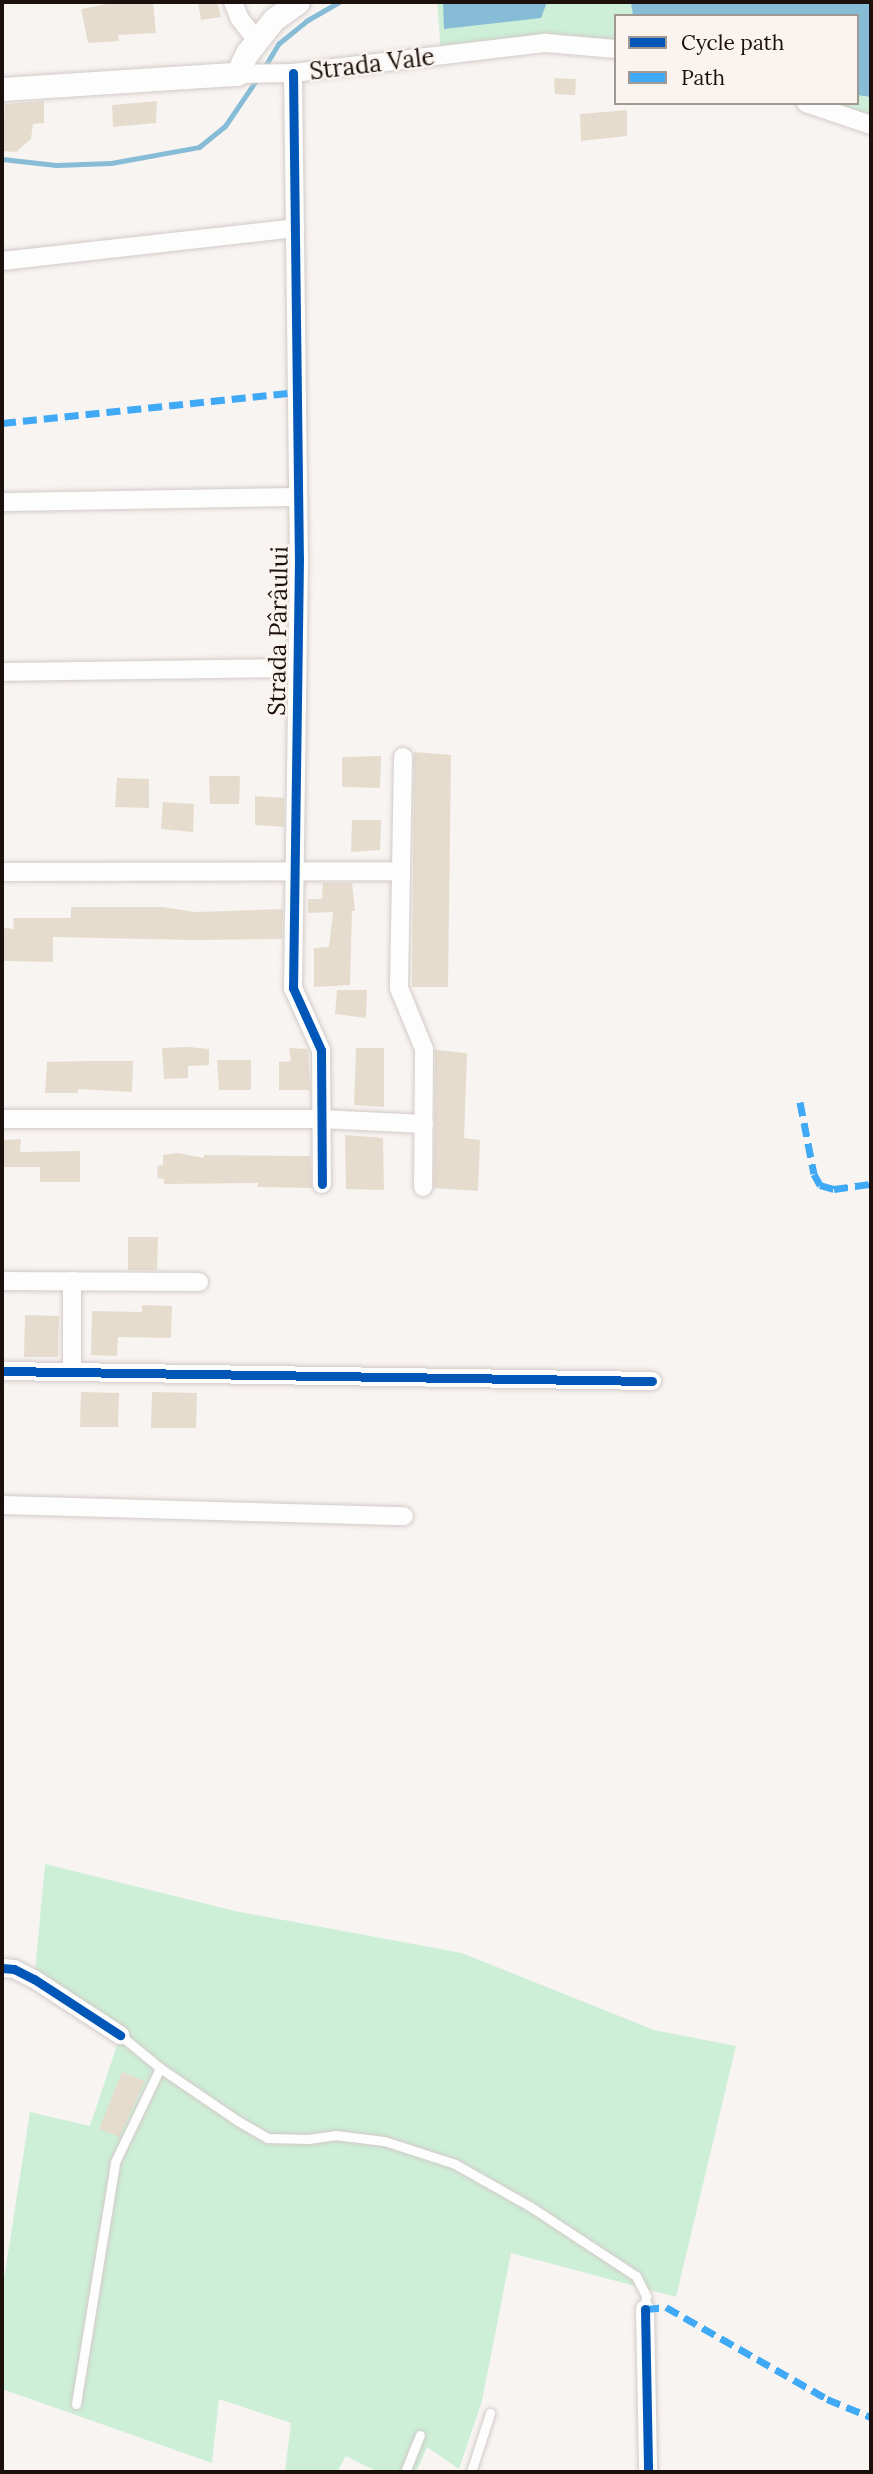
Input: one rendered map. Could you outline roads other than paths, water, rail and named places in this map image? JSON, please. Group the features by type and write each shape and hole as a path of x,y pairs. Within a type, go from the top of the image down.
{"street":[{"path":"233,2 240,19 257,41"},
{"path":"243,74 257,41 274,19 298,2"},
{"name":"Strada Vale","path":"2,89 293,73 547,43 614,49"},
{"name":"Strada Pârâului","path":"293,73 298,498 293,988 321,1050 322,1184"},
{"path":"812,105 871,125"},
{"path":"2,261 295,228"},
{"path":"2,502 298,498"},
{"path":"2,672 297,668"},
{"path":"403,757 399,988 424,1049 424,1187"},
{"path":"2,872 294,869 401,871"},
{"path":"2,1119 321,1119 424,1124"},
{"path":"2,1280 199,1282"},
{"path":"72,1281 72,1372"},
{"path":"2,1371 652,1381"},
{"path":"2,1505 404,1516"},
{"path":"2,1968 14,1969 34,1979 120,2035"},
{"path":"645,2309 648,2472"}],"lane":[{"path":"120,2035 160,2068 238,2121 268,2137 334,2135 384,2141 455,2164 531,2207 636,2276 646,2296 645,2309"},
{"path":"76,2404 115,2162 160,2068"},
{"path":"471,2472 490,2413"},
{"path":"405,2472 420,2435"}],"water":[{"path":"443,2 547,2 541,18 444,29"},
{"path":"631,2 871,2 871,97 859,95 859,14 633,14"}],"waterway":[{"path":"262,71 278,44 306,21 339,2"},
{"path":"2,159 56,165 111,163 199,147 225,126 257,79"}]}
